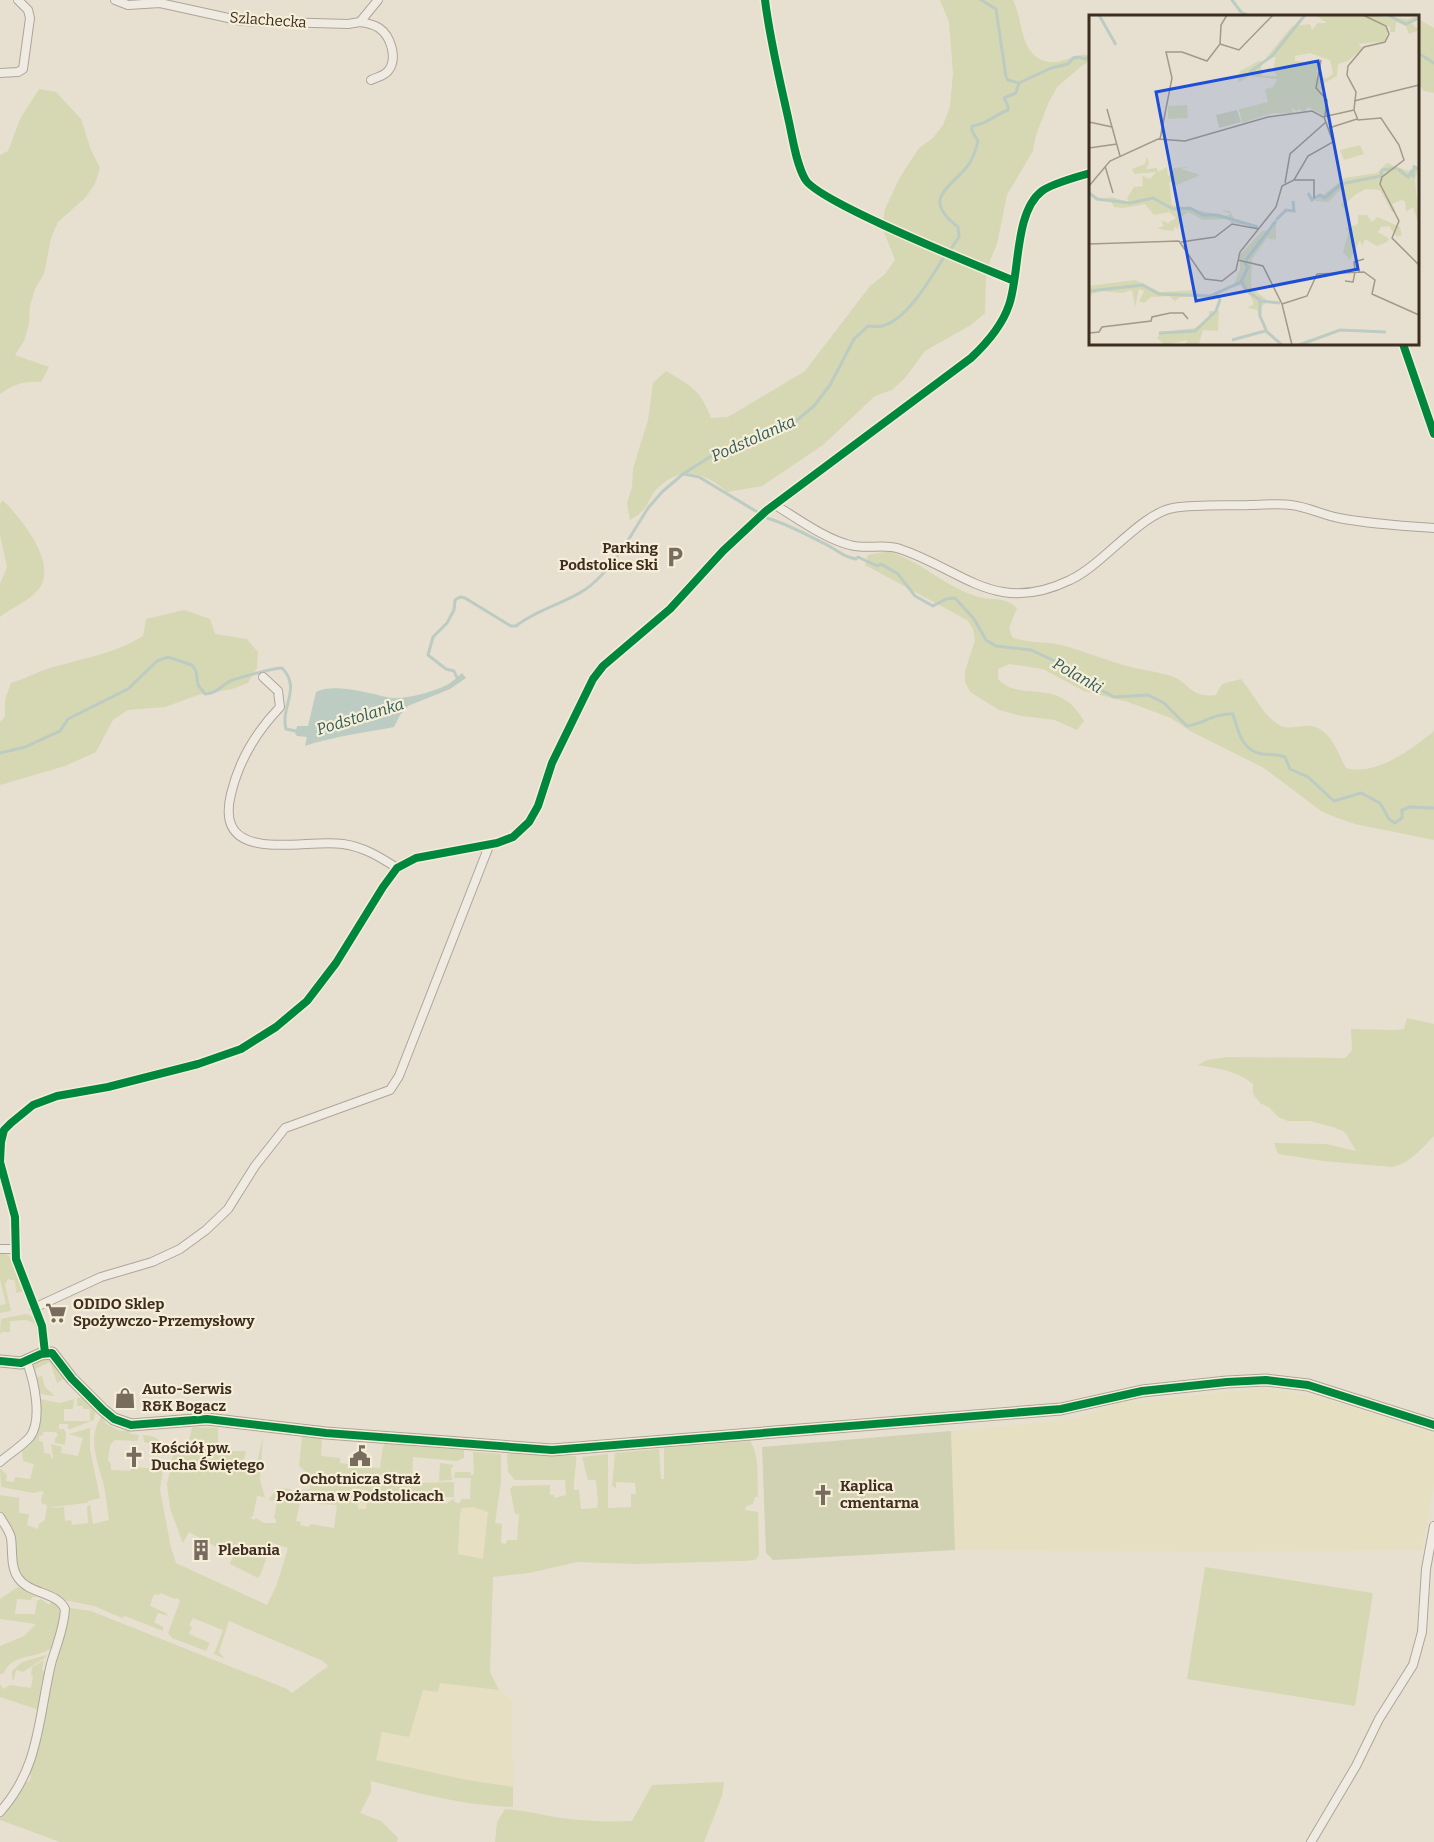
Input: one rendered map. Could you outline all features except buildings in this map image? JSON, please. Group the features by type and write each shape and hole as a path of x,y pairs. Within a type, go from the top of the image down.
{"street":[{"path":"0,73 18,72 23,69 30,18 28,10 18,0"},
{"name":"Szlachecka","path":"115,0 128,5 160,3 242,21 348,24 360,22"},
{"path":"371,80 386,73 393,62 391,47 380,28 360,22 378,0"},
{"path":"765,0 771,42 794,144 805,181 833,200 954,257 1014,281"},
{"path":"45,1353 42,1326 14,1249 17,1228 0,1162 4,1130 33,1105 57,1096 108,1087 198,1064 241,1049 276,1027 307,1001 336,963 383,887 398,868 416,858 489,846 513,837 529,822 538,806 552,763 593,679 603,666 670,609 723,551 774,505 985,346 1009,306 1028,210 1042,191 1089,173"},
{"path":"1403,345 1434,434"},
{"path":"774,505 841,543 867,548 883,546 898,548 965,581 987,590 1005,592 1032,592 1071,580 1087,571 1156,515 1170,509 1191,506 1290,504 1339,518 1434,528"},
{"path":"263,677 278,691 280,707 266,722 244,756 233,783 227,807 234,832 241,838 279,845 343,843 371,852 398,868"},
{"path":"34,1308 101,1277 152,1262 180,1249 206,1230 228,1209 255,1166 285,1128 390,1090 399,1076 489,846"},
{"path":"0,1249 14,1249"},
{"path":"0,1361 27,1362 45,1353 54,1354 72,1380 103,1410 114,1419 131,1425 207,1419 326,1433 552,1450 1050,1410 1142,1391 1266,1380 1308,1384 1434,1425"},
{"path":"0,1462 28,1439 34,1430 36,1395 27,1362"},
{"path":"0,1517 9,1532 18,1579 56,1600 63,1605 65,1610 30,1765 19,1788 0,1812"},
{"path":"1311,1842 1356,1766 1379,1719 1413,1665 1422,1632 1425,1569 1434,1526"}],"shaded area":[{"path":"1264,1388 1316,1396 1434,1434 1434,1485 1422,1550 1228,1552 955,1550 951,1431 1074,1419 1121,1403"},
{"path":"357,1489 368,1490 366,1509 358,1509"},
{"path":"473,1507 488,1512 483,1559 458,1554 460,1514 462,1508"},
{"path":"440,1683 499,1690 512,1700 513,1787 467,1780 376,1760 382,1732 409,1737 423,1690 438,1692"}],"green space":[{"path":"940,0 1013,0 1027,46 1039,59 1054,62 1089,55 1089,62 1057,87 1036,135 1033,151 1007,195 997,244 986,279 985,313 971,325 925,351 905,378 892,390 875,396 823,445 762,486 727,492 699,475 681,474 663,483 654,492 643,510 630,520 627,503 632,487 633,469 648,420 653,383 666,371 699,394 711,418 728,417 805,371 870,286 885,274 895,260 882,227 885,209 900,177 919,148 933,138 943,125 950,107 953,73 949,22"},
{"path":"1419,20 1434,28 1434,93 1424,91 1419,85"},
{"path":"39,89 56,92 81,119 91,150 100,168 95,184 85,198 58,222 51,238 44,274 35,289 30,306 29,324 24,341 15,355 49,367 41,382 19,384 0,394 0,155 8,151 20,119"},
{"path":"3,500 19,518 35,542 41,555 44,579 30,598 0,617 0,584 7,567 0,535 0,504"},
{"path":"889,551 911,561 962,591 1012,604 1017,608 1009,628 1012,637 1030,642 1061,645 1123,665 1175,677 1200,694 1216,695 1222,684 1241,679 1267,715 1279,725 1289,728 1312,726 1325,733 1335,746 1346,768 1358,769 1381,765 1414,746 1434,729 1434,840 1355,824 1332,816 1321,811 1264,768 1190,731 1171,718 1128,702 1084,691 1043,669 1009,664 998,669 998,679 1017,690 1051,694 1063,699 1074,707 1084,721 1077,730 1055,720 1022,716 999,710 970,692 965,682 965,671 975,640 973,629 967,620 865,565 868,555"},
{"path":"184,610 210,619 215,634 247,639 258,652 257,668 248,683 232,689 198,695 165,707 128,710 113,720 96,752 65,766 0,785 0,722 5,716 5,699 11,683 133,642 143,636 146,619"},
{"path":"1407,1018 1434,1024 1434,1136 1410,1158 1393,1167 1323,1161 1278,1154 1274,1143 1326,1144 1356,1151 1345,1132 1310,1121 1288,1121 1278,1117 1270,1108 1260,1103 1253,1094 1253,1084 1247,1079 1227,1071 1198,1065 1207,1060 1228,1057 1345,1058 1352,1050 1351,1029 1404,1029"},
{"path":"0,1251 14,1262 25,1291 16,1293 15,1281 8,1279 5,1285 11,1311 0,1313 0,1305 6,1304 0,1280"},
{"path":"27,1314 34,1318 41,1335 39,1336 34,1323 26,1320 10,1321 10,1332 0,1334 1,1319"},
{"path":"44,1359 52,1360 66,1378 57,1383 50,1362 35,1369 37,1377 42,1376 45,1387 55,1396 43,1394 37,1390 32,1364"},
{"path":"77,1398 83,1398 96,1410 94,1420 70,1429 68,1429 68,1424 59,1424 59,1429 64,1429 66,1433 65,1445 55,1443 58,1435 56,1432 43,1432 43,1435 39,1436 39,1441 43,1442 44,1453 50,1454 52,1459 51,1444 62,1447 61,1453 78,1456 83,1438 69,1434 90,1428 90,1449 100,1498 87,1503 52,1507 41,1503 42,1494 45,1495 42,1491 34,1493 1,1487 0,1468 7,1475 6,1481 14,1482 15,1477 30,1479 34,1464 23,1461 22,1450 30,1440 40,1399 60,1403 74,1399 73,1409 64,1409 64,1421 90,1421 90,1409 77,1406"},
{"path":"102,1416 106,1424 121,1431 139,1435 137,1441 115,1440 110,1445 108,1460 111,1470 130,1471 131,1467 160,1469 161,1461 164,1461 160,1490 176,1563 267,1605 277,1584 288,1548 272,1543 258,1578 230,1564 233,1556 189,1532 183,1543 182,1541 170,1508 167,1484 174,1449 187,1450 192,1427 218,1428 218,1451 246,1451 243,1464 256,1466 263,1437 260,1480 265,1497 257,1496 253,1516 250,1518 254,1520 256,1518 264,1523 276,1523 274,1518 277,1501 268,1500 278,1488 291,1489 300,1503 296,1521 301,1522 300,1525 309,1527 310,1524 334,1528 337,1505 311,1502 299,1493 314,1493 315,1491 299,1490 310,1489 310,1485 298,1483 299,1477 303,1476 305,1471 299,1466 302,1437 322,1438 321,1456 340,1458 340,1463 380,1468 385,1444 464,1450 464,1458 457,1461 413,1457 412,1483 454,1482 454,1497 445,1497 446,1504 453,1499 456,1503 460,1503 461,1499 470,1499 471,1478 454,1478 455,1472 474,1474 473,1452 501,1454 501,1482 495,1523 502,1524 501,1543 506,1544 507,1540 517,1540 519,1514 515,1514 510,1489 513,1486 550,1485 550,1495 554,1495 554,1498 566,1495 565,1480 515,1480 508,1472 507,1454 576,1456 574,1490 579,1490 581,1509 597,1508 598,1503 596,1480 588,1480 582,1457 608,1454 608,1508 631,1507 631,1494 636,1494 635,1483 616,1482 616,1488 612,1486 615,1453 659,1449 661,1479 664,1479 664,1448 750,1441 757,1460 758,1497 755,1497 753,1504 746,1506 745,1510 758,1512 759,1555 755,1560 742,1561 635,1564 577,1562 529,1573 493,1577 490,1672 499,1690 440,1683 438,1692 423,1690 409,1737 382,1732 376,1760 467,1780 513,1787 513,1807 459,1801 371,1781 371,1792 360,1813 381,1821 398,1838 397,1842 60,1842 0,1820 0,1816 31,1777 30,1772 70,1608 91,1611 287,1689 292,1693 328,1666 323,1661 229,1621 219,1652 225,1659 214,1654 223,1630 193,1618 189,1625 192,1627 189,1634 210,1643 206,1651 172,1638 168,1633 180,1601 177,1598 160,1593 159,1595 154,1594 150,1606 168,1616 158,1613 154,1622 163,1627 163,1631 94,1606 60,1599 28,1584 19,1575 7,1522 0,1512 0,1495 19,1498 19,1513 29,1514 27,1525 38,1529 39,1524 45,1520 47,1505 53,1508 64,1507 65,1521 71,1520 72,1525 88,1523 87,1506 90,1505 93,1524 109,1520 94,1440 97,1423","holes":["357,1489 368,1490 366,1509 358,1509","473,1507 488,1512 483,1559 458,1554 460,1514 462,1508"]},
{"path":"951,1431 955,1550 773,1560 766,1553 762,1447"},
{"path":"143,1435 159,1440 164,1447 165,1456 161,1455 160,1446 144,1442"},
{"path":"440,1463 454,1465 451,1469 452,1480 439,1481"},
{"path":"1205,1567 1373,1593 1355,1706 1187,1679"},
{"path":"18,1587 40,1597 32,1597 31,1600 17,1599 15,1614 35,1614 37,1601 41,1599 49,1605 52,1600 60,1611 61,1621 52,1647 40,1654 13,1662 4,1673 0,1674 0,1646 24,1636 36,1624 0,1619 0,1599"},
{"path":"46,1655 23,1672 16,1670 14,1680 12,1679 12,1671 22,1662"},
{"path":"44,1660 42,1670 46,1673 42,1680 39,1710 0,1697 0,1684 3,1689 10,1685 31,1688 32,1667"},
{"path":"724,1782 722,1796 704,1842 495,1842 497,1822 505,1809 579,1820 632,1821 652,1785"}],"water":[{"path":"462,673 466,678 450,689 408,706 394,727 338,737 305,746 307,737 297,736 295,733 297,726 308,726 316,692 323,689 361,691 393,698 408,697 447,685"}],"waterway":[{"name":"Podstolanka","path":"981,0 996,9 1006,77 1008,80 1019,83"},
{"path":"1232,0 1241,12 1247,15"},
{"path":"1419,54 1434,63"},
{"path":"1019,83 1051,68 1068,64 1073,58 1089,57"},
{"name":"Podstolanka","path":"950,250 959,237 958,227 947,218 942,210 941,196 966,168 974,155 978,141 972,131 972,126 981,124 1008,110 1004,98 1016,93 1019,83"},
{"name":"Podstolanka","path":"627,542 648,508 683,474 713,455 796,421 814,406 830,385 854,339 868,326 882,326 900,316 918,297 944,257"},
{"name":"Polanki","path":"684,474 699,477 759,513"},
{"name":"Polanki","path":"767,518 798,530 841,554 856,559 858,557 877,566 881,564 898,574 915,596 933,606 946,599 955,598 974,619 986,640 996,646 1031,650 1074,670 1092,685 1114,697 1148,695 1164,703 1187,726 1220,715 1233,714 1245,745 1255,752 1285,757 1290,769 1308,777 1334,801 1361,793 1380,803 1389,819 1395,823 1402,818 1402,810 1410,807 1434,808"},
{"name":"Podstolanka","path":"458,680 454,671 446,669 428,655 433,637 447,623 454,610 455,600 460,597 465,598 511,626 516,626 586,589 605,572 621,551"},
{"name":"Podstolanka","path":"0,753 25,747 60,731 68,719 128,689 157,661 168,657 192,665 196,671 198,685 205,694 234,680 282,668 288,675 290,683 286,729 296,731"}],"cycle path":[{"path":"765,0 772,46 795,151 805,179 838,203 868,218 1014,281"},
{"path":"45,1353 42,1326 16,1259 15,1217 0,1162 4,1130 33,1105 57,1096 108,1087 198,1064 241,1049 276,1027 307,1001 336,963 397,868 416,858 497,843 513,837 529,822 538,806 552,763 593,679 603,666 670,609 723,551 766,511 977,352 998,327 1009,305 1022,228 1033,201 1047,188 1089,173"},
{"path":"1403,345 1434,434"},
{"path":"0,1361 21,1363 41,1354 52,1353 72,1379 103,1410 114,1419 131,1425 207,1419 326,1433 552,1450 1061,1409 1142,1391 1266,1380 1308,1385 1434,1425"}],"place":[{"name":"Parking Podstolice Ski","path":"675,557"},
{"name":"ODIDO Sklep Spożywczo-Przemysłowy","path":"56,1313"},
{"name":"Auto-Serwis R&K Bogacz","path":"125,1398"},
{"name":"Ochotnicza Straż Pożarna w Podstolicach","path":"360,1456"},
{"name":"Kościół pw. Ducha Świętego","path":"134,1457"},
{"name":"Kaplica cmentarna","path":"823,1495"},
{"name":"Plebania","path":"201,1550"}]}
